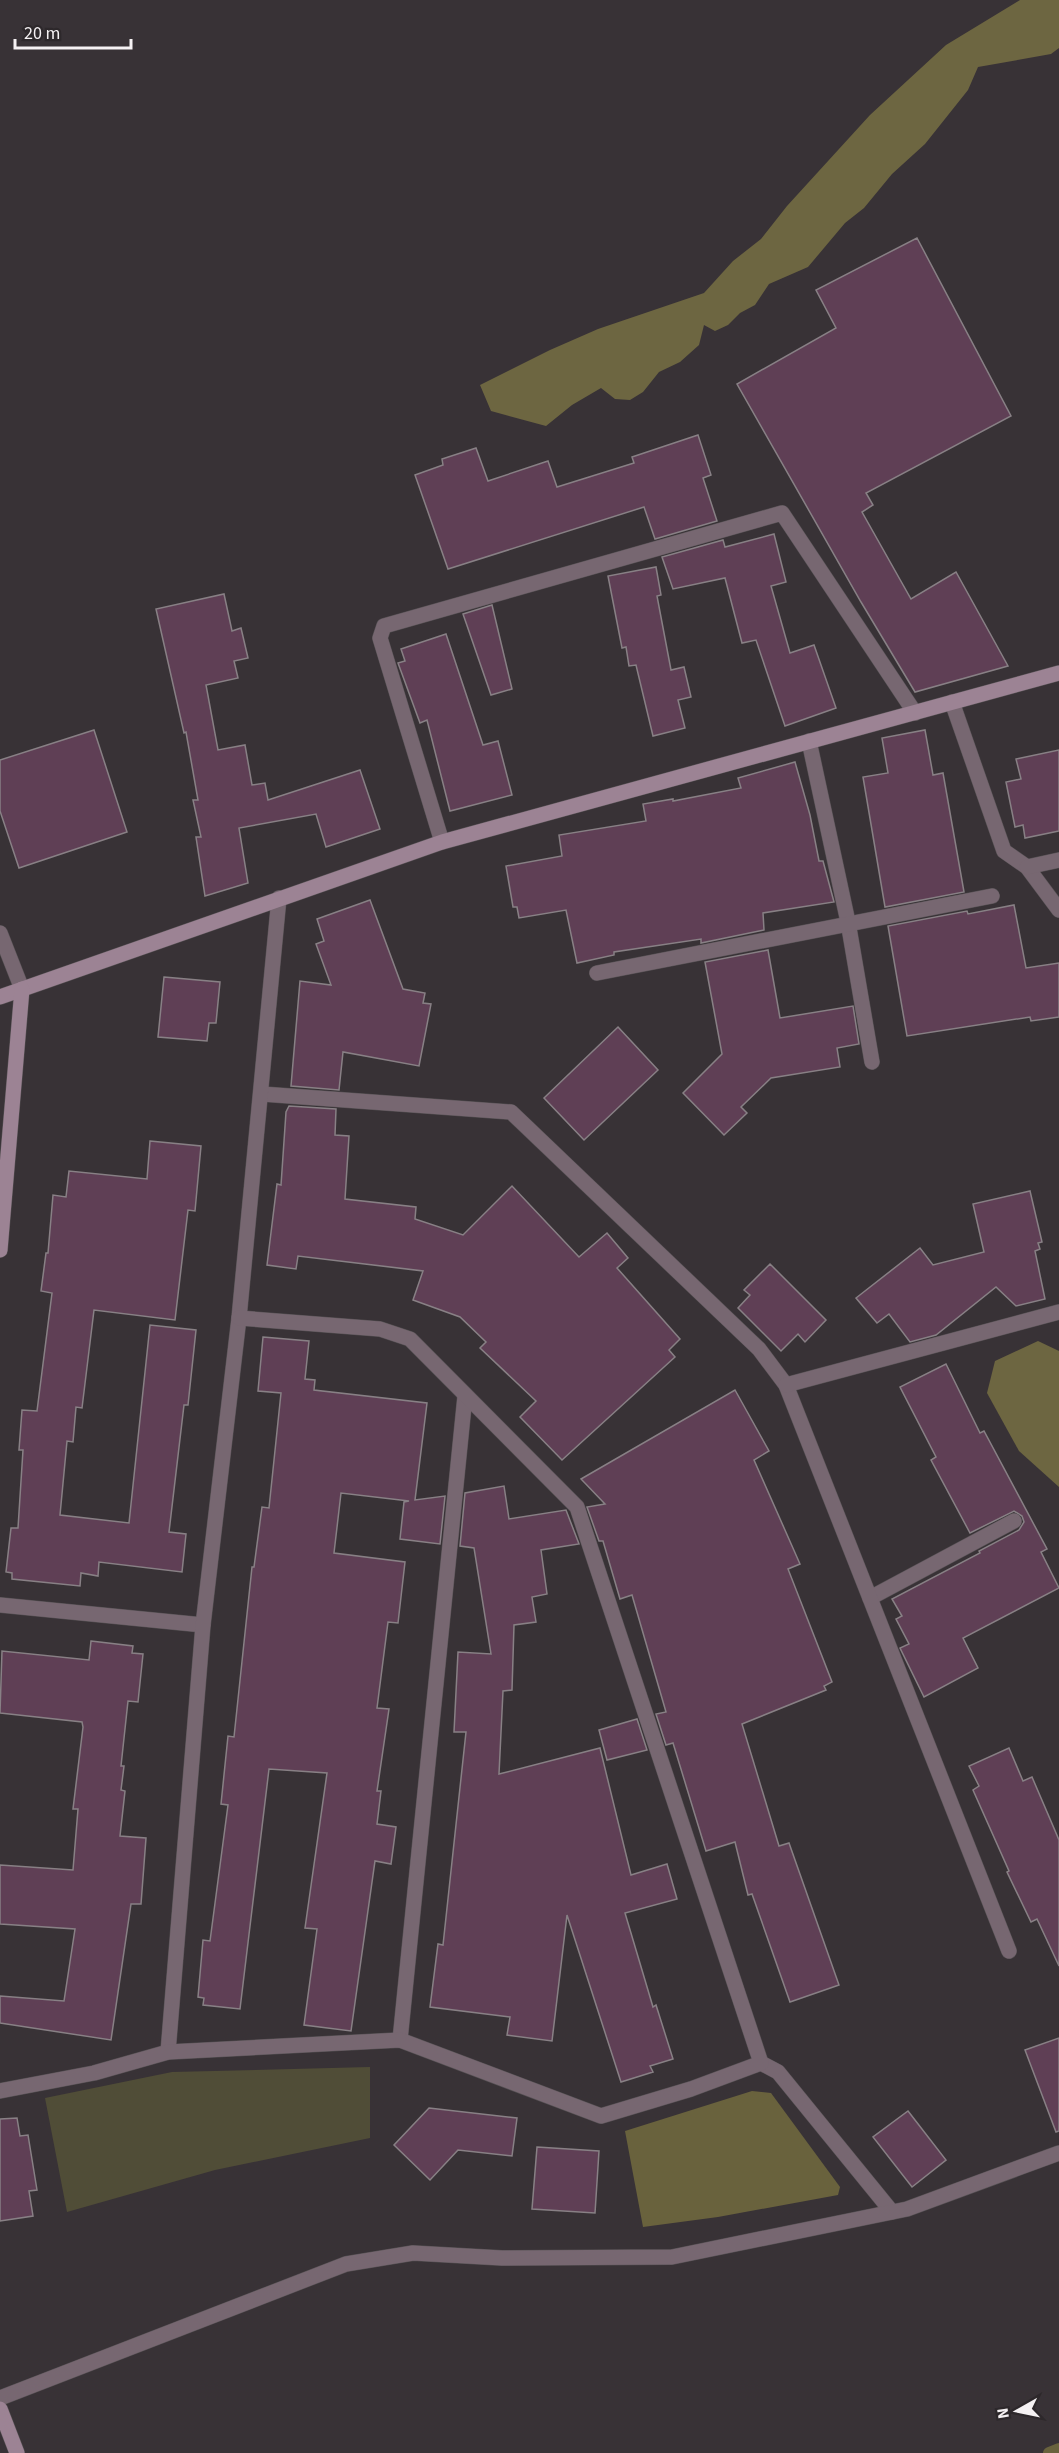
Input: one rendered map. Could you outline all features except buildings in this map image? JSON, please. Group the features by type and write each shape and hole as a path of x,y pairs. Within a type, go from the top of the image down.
{"street":[{"path":"442,842 380,638 384,626 782,513 915,713"},
{"path":"0,997 442,842 1059,673"},
{"path":"952,702 1004,851 1027,867 1059,910"},
{"path":"809,741 849,922 872,1062"},
{"path":"1027,867 1059,860"},
{"path":"597,973 849,922 992,896"},
{"path":"168,2052 202,1625 239,1318 279,898"},
{"path":"0,933 22,989 0,1250"},
{"path":"262,1094 511,1112 759,1349 786,1385 1009,1951"},
{"path":"786,1385 1059,1312"},
{"path":"239,1318 380,1329 410,1339 577,1507 761,2064"},
{"path":"400,2040 465,1396"},
{"path":"870,1598 1014,1521"},
{"path":"0,1605 202,1625"},
{"path":"0,2091 94,2073 168,2052 400,2040 602,2116 691,2089 761,2064 778,2072 892,2212"},
{"path":"0,2398 346,2264 413,2253 501,2258 672,2257 907,2209 1059,2153"},
{"path":"0,2409 17,2453"}],"shaded area":[{"path":"1020,0 1059,0 1059,48 1051,54 978,67 968,90 925,144 892,174 864,208 845,223 808,267 769,284 755,305 740,313 728,325 715,331 704,325 699,345 680,362 659,372 643,392 630,400 615,399 601,388 572,405 546,426 491,411 480,385 598,329 704,293 733,261 761,239 787,206 870,115 946,45"},
{"path":"1038,1341 1059,1351 1059,1487 1019,1451 987,1393 995,1361"},
{"path":"370,2067 370,2138 215,2170 67,2212 45,2098 172,2072"},
{"path":"752,2091 771,2093 840,2187 838,2195 718,2217 643,2227 625,2131"}],"waterway":[{"path":"1049,2453 1059,2449"}]}
